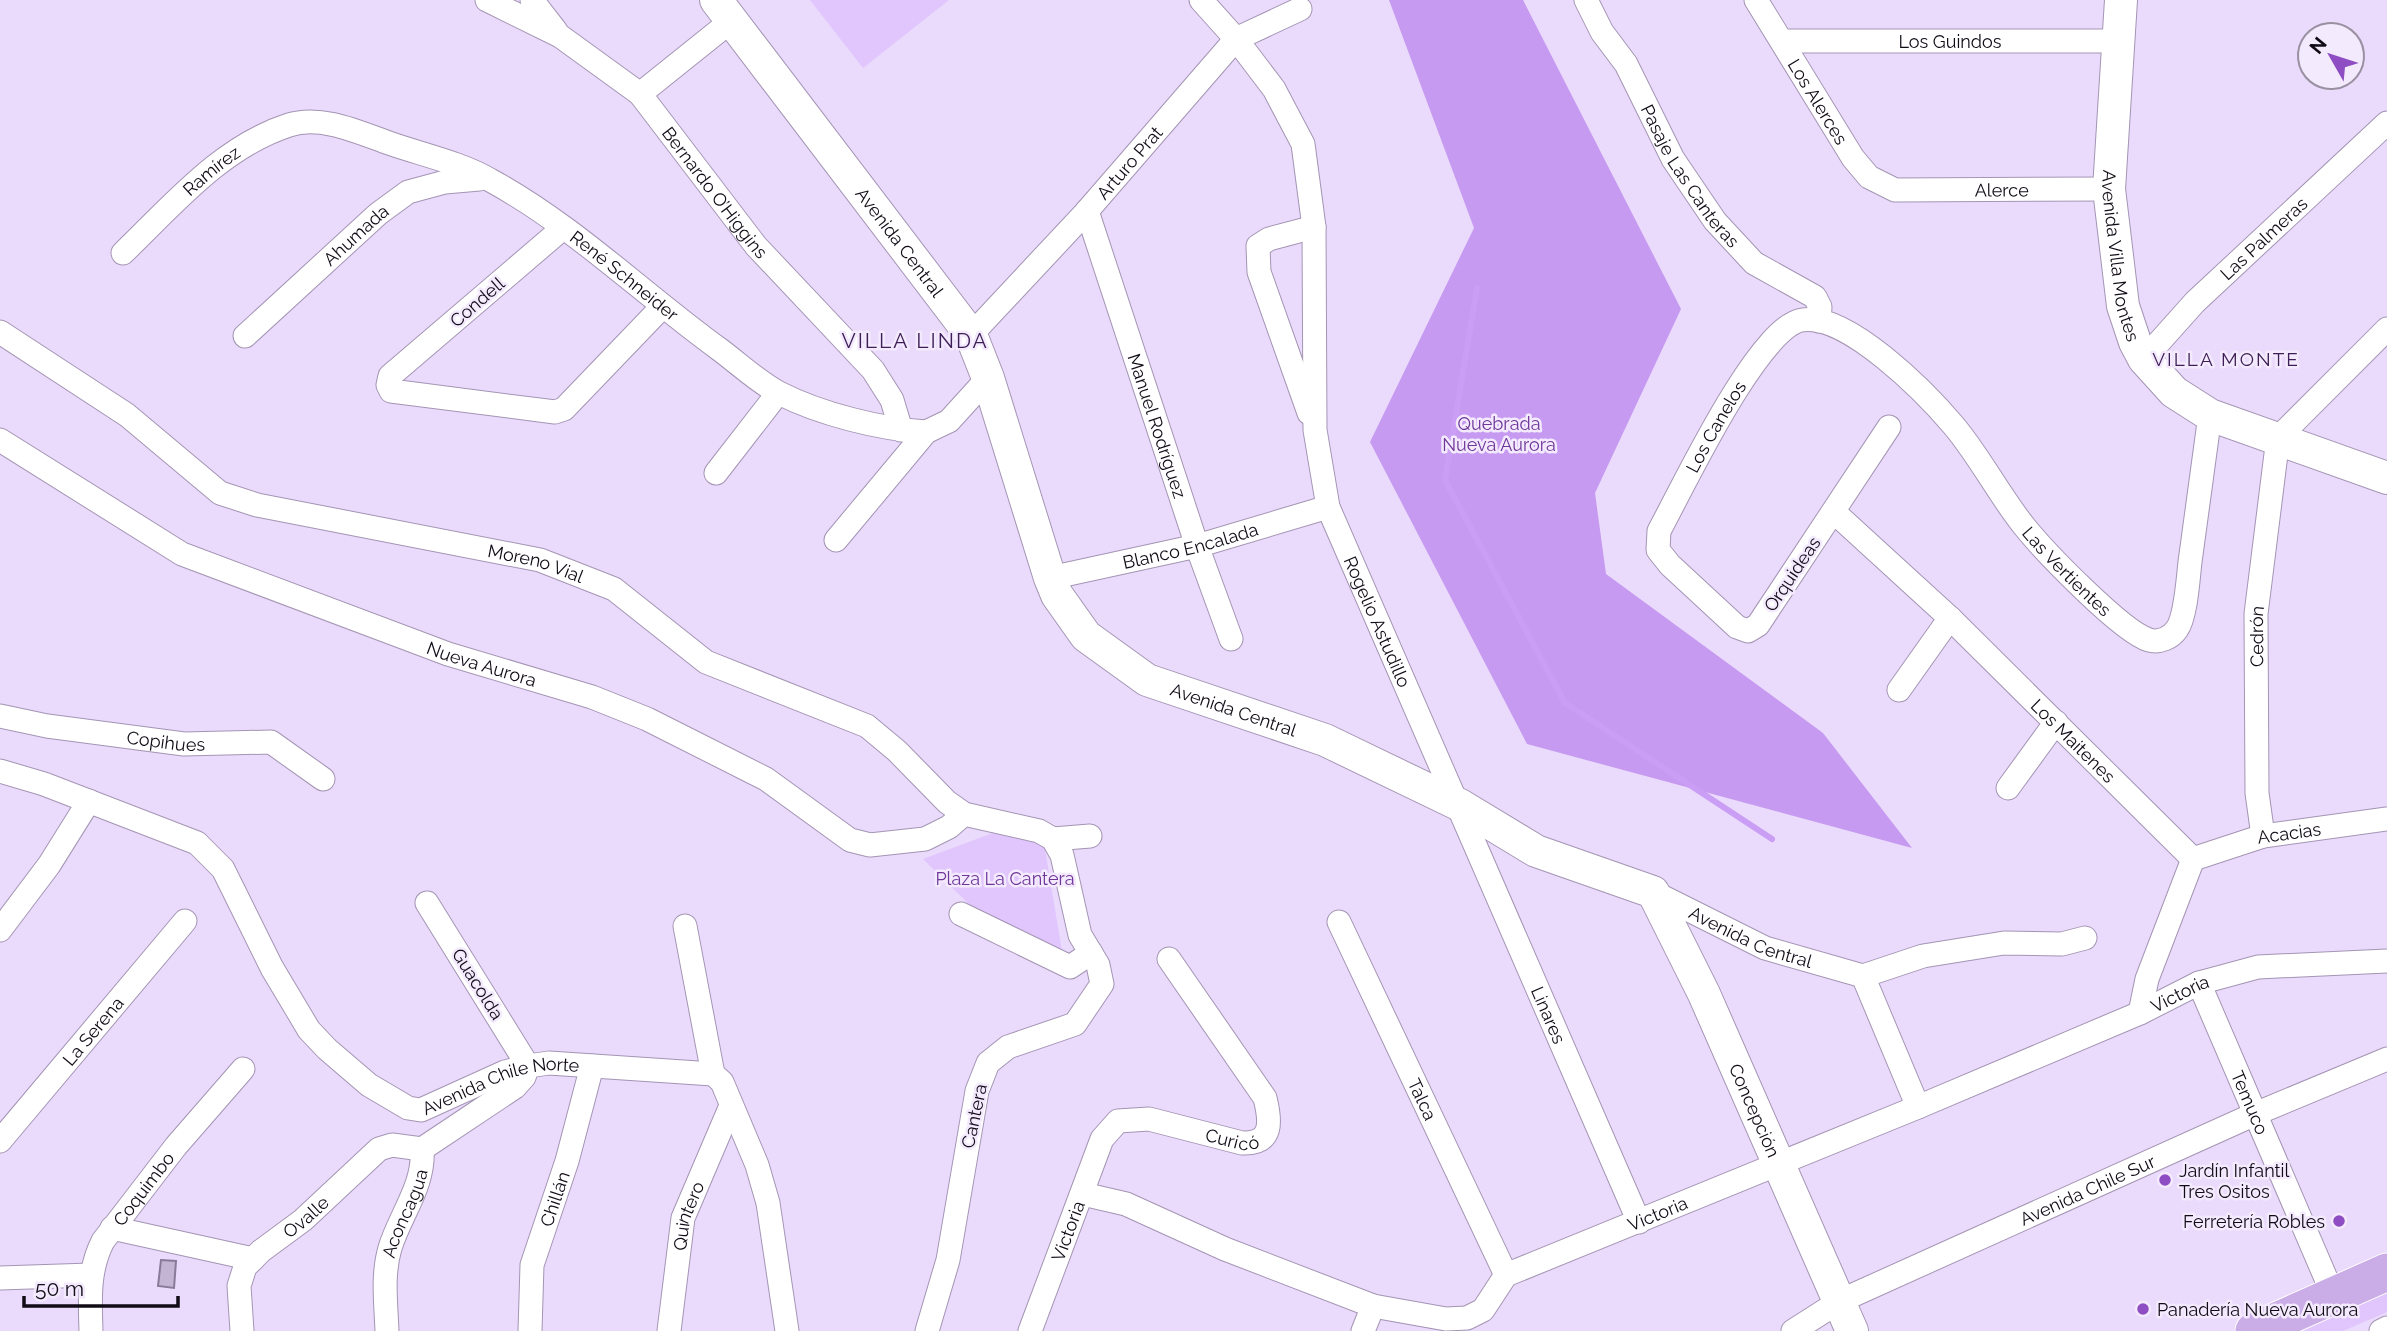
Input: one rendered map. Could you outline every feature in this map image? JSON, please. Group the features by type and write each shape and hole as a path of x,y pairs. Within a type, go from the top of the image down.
{"main road":[{"path":"2263,1329 2387,1272"}],"street":[{"name":"Bernardo O’Higgins","path":"487,0 560,36 640,94 756,246 873,370 892,400 901,430"},
{"path":"532,0 560,36"},
{"name":"Rogelio Astudillo","path":"1201,0 1236,39 1274,89 1303,144 1314,227 1315,430 1328,507 1460,805"},
{"name":"Pasaje Las Canteras","path":"1586,0 1602,32 1626,64 1658,132 1693,191 1715,220 1754,262 1815,297 1820,307 1819,321"},
{"name":"Los Alerces","path":"1756,0 1853,158 1869,177 1895,190"},
{"name":"Avenida Villa Montes","path":"2121,0 2116,41 2109,189 2123,306 2144,359 2174,392 2210,415 2387,478"},
{"name":"Arturo Prat","path":"971,335 1087,211 1236,39 1300,9"},
{"path":"640,94 724,11"},
{"name":"Avenida Central","path":"724,11 971,335 988,378 1050,578 1057,595 1086,636 1147,680 1325,740 1460,805 1536,851 1653,892 1765,948 1863,976"},
{"name":"Los Guindos","path":"1782,41 2116,41"},
{"name":"René Schneider","path":"318,122 350,129 489,179 563,228 662,307 778,393 846,417 901,430 926,432"},
{"name":"Ramírez","path":"123,253 214,166 258,137 291,124 318,122"},
{"name":"Las Palmeras","path":"2144,359 2195,302 2387,123"},
{"name":"Ahumada","path":"245,336 378,214 408,192 445,182 489,179"},
{"name":"Alerce","path":"1895,190 2109,189"},
{"name":"Manuel Rodríguez","path":"1087,211 1197,545 1231,639"},
{"name":"Rogelio Astudillo","path":"1314,227 1269,239 1258,246 1259,272 1315,430"},
{"name":"Condell","path":"563,228 390,376 388,385 391,391 555,412 570,403 662,307"},
{"name":"Los Canelos","path":"1670,565 1658,550 1659,531 1740,384 1766,345 1782,330 1801,320 1819,321"},
{"name":"Las Vertientes","path":"1819,321 1848,332 1917,386 1955,427 2024,526 2070,577 2128,627 2150,641 2166,639 2178,628 2186,592 2210,415"},
{"path":"2278,438 2387,329"},
{"name":"Moreno Vial","path":"0,332 127,415 220,493 257,505 540,560 614,589 706,662 867,726 897,751 947,802 964,814 1039,831 1053,839 1090,836"},
{"path":"836,540 926,432 949,421 988,378"},
{"path":"716,473 778,393"},
{"name":"Orquideas","path":"1670,565 1737,627 1748,631 1758,625 1889,427"},
{"name":"Cedrón","path":"2263,836 2257,793 2256,614 2278,438"},
{"name":"Nueva Aurora","path":"0,439 182,554 448,654 592,696 647,719 766,779 850,840 870,845 925,839 949,827 964,814"},
{"name":"Blanco Encalada","path":"1050,578 1197,545 1328,507"},
{"name":"Los Maitenes","path":"1833,512 1950,618 2193,859"},
{"path":"1899,690 1950,618"},
{"name":"Copihues","path":"0,716 47,726 184,744 271,742 323,779"},
{"path":"2008,788 2056,722"},
{"name":"Avenida Chile Norte","path":"0,771 89,801 197,843 223,869 272,968 309,1030 348,1068 396,1102 421,1110 505,1072 549,1063 713,1074"},
{"path":"0,930 49,865 89,801"},
{"name":"Linares","path":"1460,805 1639,1222"},
{"name":"Acacias","path":"2193,859 2263,836 2387,820"},
{"path":"961,914 1070,967 1095,959 1080,935 1062,855 1053,839"},
{"path":"2140,1013 2147,979 2193,859"},
{"name":"Concepción","path":"1653,892 1704,994 1852,1331"},
{"name":"Guacolda","path":"427,903 528,1066"},
{"name":"La Serena","path":"0,1141 186,921"},
{"name":"Talca","path":"1339,922 1506,1275"},
{"path":"685,926 713,1074 722,1082 730,1108 757,1165 768,1203 776,1240 787,1331"},
{"path":"1918,1107 1863,976 1923,957 2004,943 2062,943 2085,938"},
{"name":"Cantera","path":"928,1331 948,1260 977,1091 988,1063 1008,1047 1075,1024 1102,984 1095,959"},
{"name":"Curicó","path":"1083,1194 1105,1131 1118,1121 1149,1119 1242,1143 1255,1143 1265,1137 1270,1119 1265,1098 1169,959"},
{"name":"Victoria","path":"1030,1331 1083,1194 1126,1204 1225,1250 1373,1306 1446,1319 1467,1318 1483,1310 1506,1275 1918,1107 2140,1013 2199,983 2258,967 2387,961"},
{"name":"Temuco","path":"2199,983 2334,1297"},
{"name":"Avenida Chile Sur","path":"1793,1331 1840,1301 2255,1114 2387,1059"},
{"name":"Aconcagua","path":"387,1331 385,1273 390,1248 416,1185 423,1161 422,1149 515,1087 524,1077 528,1066"},
{"name":"Chillán","path":"530,1331 532,1265 567,1161 592,1066"},
{"name":"Coquimbo","path":"91,1331 92,1275 96,1256 112,1228 176,1146 243,1069"},
{"name":"Quintero","path":"669,1331 683,1218 730,1108"},
{"name":"Ovalle","path":"242,1331 239,1286 245,1267 303,1220 379,1149 392,1145 422,1149"},
{"path":"112,1228 253,1259"},
{"path":"0,1278 92,1275"},
{"path":"1363,1331 1373,1306"},
{"path":"2381,1331 2387,1328"}],"green space":[{"path":"810,0 949,0 863,68"},
{"name":"Quebrada Nueva Aurora","path":"1389,0 1523,0 1681,309 1595,493 1606,574 1823,733 1912,848 1527,744 1370,442 1474,228"},
{"name":"Plaza La Cantera","path":"993,833 1044,843 1063,957 978,913 923,859"},
{"path":"2387,1275 2387,1312 2343,1331 2261,1331"}],"building":[{"path":"161,1260 176,1261 174,1288 158,1286"}],"waterway":[{"path":"1477,288 1445,480 1565,703 1772,839"}],"place":[{"name":"Jardín Infantil Tres Ositos","path":"2165,1180"},
{"name":"Ferretería Robles","path":"2339,1221"},
{"name":"Panadería Nueva Aurora","path":"2143,1309"}],"district":[{"name":"VILLA LINDA","path":"915,340"},
{"name":"VILLA MONTE","path":"2226,359"}]}
